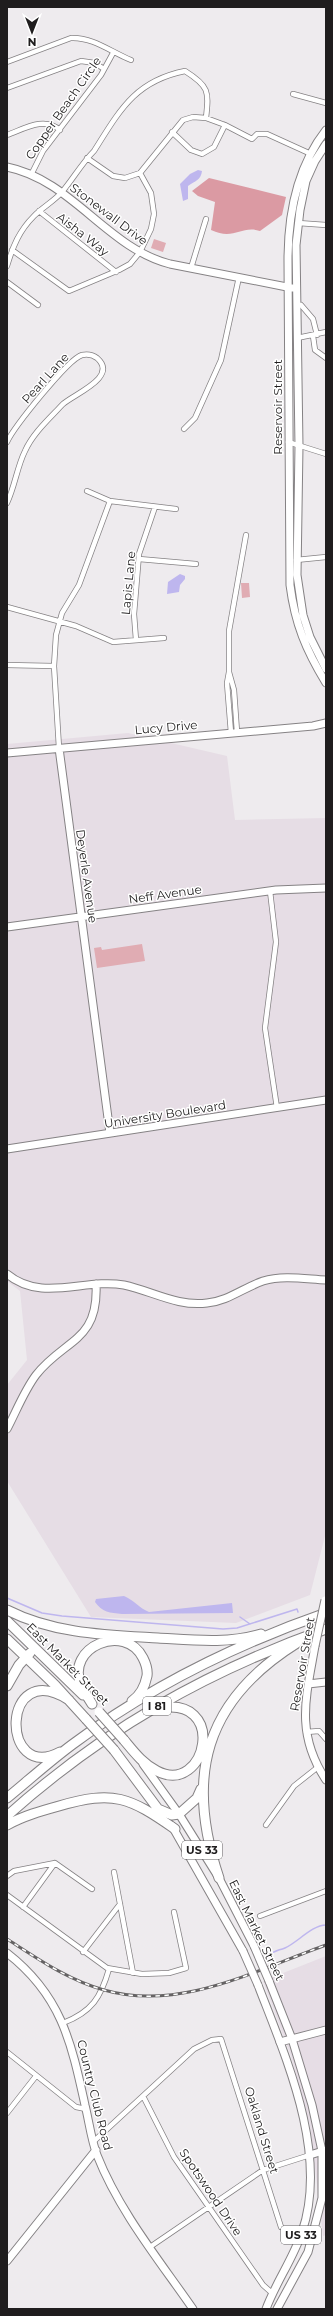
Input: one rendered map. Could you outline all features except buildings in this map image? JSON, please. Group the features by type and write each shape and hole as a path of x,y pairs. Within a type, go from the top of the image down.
{"highway":[{"path":"7,1610 40,1624 72,1631 195,1640 248,1637 303,1621"},
{"name":"I 81","path":"7,1798 68,1748 119,1714 207,1663 303,1621 326,1613"},
{"name":"East Market Street","path":"7,1621 92,1704 140,1760"},
{"name":"I 81","path":"7,1816 49,1780 147,1712 215,1674 269,1650 326,1630"},
{"path":"219,1878 207,1840 203,1819 202,1787 206,1762 216,1731 225,1710 240,1689 270,1659 309,1636"},
{"name":"East Market Street","path":"7,1638 69,1700 114,1750 158,1809"},
{"path":"92,1704 81,1684 79,1674 80,1664 92,1647 102,1642 113,1640 125,1642 136,1648 142,1655 147,1673 142,1691 119,1714"},
{"path":"7,1686 10,1677 26,1656 35,1648"},
{"path":"68,1748 51,1755 31,1756 23,1752 13,1742 7,1729 7,1722 11,1707 16,1701 32,1690 48,1690 69,1700"},
{"path":"140,1760 158,1772 177,1774 186,1771 193,1765 203,1750 203,1732 198,1721 187,1710 169,1706 147,1712"},
{"path":"158,1809 172,1815 179,1814 197,1798 202,1787"},
{"path":"7,1825 43,1810 89,1797 109,1797 130,1802 148,1810 175,1829"}],"main road":[{"name":"Reservoir Street","path":"326,130 311,154 301,175 293,204 288,246 288,561 290,585 297,625 306,648 326,683"},
{"name":"Reservoir Street","path":"326,144 315,161 306,181 298,223 297,288 299,446 298,588 303,614 310,637 326,669"},
{"name":"Stonewall Drive","path":"7,167 31,175 61,192 140,252 162,262 288,288 297,288"},
{"name":"Lucy Drive","path":"7,753 234,733 326,723"},
{"name":"Deyerle Avenue","path":"59,748 110,1133"},
{"name":"Neff Avenue","path":"7,926 270,891 326,888"},
{"name":"University Boulevard","path":"7,1149 326,1100"},
{"path":"7,1274 21,1283 39,1289 96,1284 123,1285 178,1301 199,1304 224,1299 269,1280 286,1278 326,1280"},
{"path":"7,1429 36,1374 77,1340 88,1325 95,1308 96,1284"},
{"name":"Reservoir Street","path":"325,1598 310,1673 304,1713 310,1749 326,1780"},
{"path":"310,1673 323,1682"},
{"path":"308,1684 323,1682"},
{"name":"East Market Street","path":"140,1760 179,1814 219,1878 254,1946 292,2039 324,2151 324,2198 308,2252 277,2309"},
{"name":"East Market Street","path":"158,1809 175,1829 243,1951 280,2042 300,2104 310,2155 311,2190 303,2230 293,2256 272,2293 266,2309"},
{"name":"Country Club Road","path":"7,1952 44,1991 64,2023 73,2047 93,2142 118,2199 193,2309"},
{"path":"280,2042 326,2030"},
{"path":"7,2261 96,2150"},
{"path":"310,2155 324,2151"}],"street":[{"name":"Copper Beach Circle","path":"7,62 71,38 91,40 113,53 131,60"},
{"name":"Copper Beach Circle","path":"31,175 43,151 104,69 113,53"},
{"path":"7,88 81,61 95,63 104,69"},
{"path":"7,266 10,251 16,240 39,212 61,192 132,96 149,83 168,74 185,71 199,80 209,96 206,118"},
{"path":"293,94 326,103"},
{"path":"87,158 113,176 125,178 140,173 183,120 193,117 206,118 252,138 257,134 267,134 311,154"},
{"path":"7,135 40,123 54,125 60,130"},
{"path":"172,132 191,150 202,154 214,147 225,125"},
{"path":"10,251 69,291 116,272 130,264 140,252 151,231 154,214 150,193 140,173"},
{"name":"Aisha Way","path":"39,212 116,272"},
{"path":"191,268 206,219"},
{"path":"298,223 326,225"},
{"path":"184,429 195,418 221,360 239,278"},
{"path":"7,282 38,306"},
{"path":"301,306 313,319 315,350 326,358"},
{"path":"297,338 315,336 326,332"},
{"name":"Pearl Lane","path":"7,442 25,415 72,362 85,355 93,356 99,361 102,370 100,379 64,403 28,446 7,503"},
{"path":"288,442 326,454"},
{"path":"87,491 110,501 176,509"},
{"name":"Deyerle Avenue","path":"59,748 54,666 60,621 66,605 79,585 110,501"},
{"name":"Lapis Lane","path":"136,640 134,614 139,559 155,507"},
{"path":"234,733 234,690 229,672 229,631 246,535"},
{"path":"288,561 326,558"},
{"path":"139,559 196,564"},
{"path":"7,607 60,621 113,642 164,638"},
{"path":"7,665 54,666"},
{"path":"270,891 276,942 265,1028 276,1108"},
{"path":"306,1732 319,1731 326,1739"},
{"path":"266,1825 269,1817 294,1786 318,1767"},
{"path":"23,1907 55,1863"},
{"path":"7,1876 14,1871 55,1863 92,1889"},
{"path":"114,1872 133,1973"},
{"path":"260,1916 326,1891"},
{"path":"7,1895 82,1952 109,1969 133,1973 169,1973 186,1968 174,1912"},
{"path":"82,1952 120,1904"},
{"path":"64,2023 83,2013 95,2003 103,1990 109,1969"},
{"name":"Oakland Street","path":"143,2096 197,2047 216,2038 223,2040 281,2227"},
{"path":"7,2052 76,2107 86,2109"},
{"path":"7,2113 36,2076"},
{"path":"93,2142 143,2096"},
{"name":"Spotswood Drive","path":"143,2096 174,2157 263,2285 272,2293"},
{"path":"150,2247 263,2170 310,2155"}],"shaded area":[{"path":"198,170 202,171 200,176 188,186 188,199 183,201 180,184 190,174"},
{"path":"209,178 286,197 282,215 260,231 248,230 226,234 211,230 215,202 198,196 192,191"},
{"path":"154,239 166,243 163,252 151,248"},
{"path":"180,574 185,576 185,579 180,585 179,592 167,594 168,582"},
{"path":"241,583 249,583 250,597 242,598"},
{"path":"128,733 227,756 235,820 326,818 326,1532 310,1595 236,1623 91,1617 7,1481 7,1385 27,1360 20,1291 7,1281 7,744"},
{"path":"142,944 145,961 97,968 94,948 101,947 102,950"},
{"path":"124,1596 149,1612 232,1603 233,1613 122,1614 100,1608 95,1602 96,1599"},
{"path":"326,1956 326,2235 323,2236 310,2125 291,2056 263,1981"}],"waterway":[{"path":"7,1598 42,1613 62,1616 223,1629 237,1628 297,1609 298,1612"},
{"path":"240,1617 250,1624"},
{"path":"269,1956 275,1951 290,1946 315,1928 326,1925"}],"railway":[{"path":"7,1939 66,1975 91,1986 132,1995 161,1996 189,1992 217,1985 326,1945"}]}
